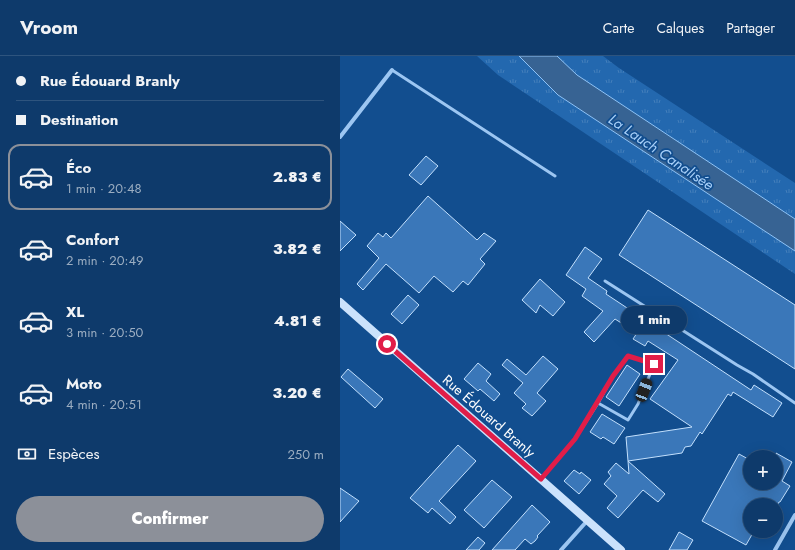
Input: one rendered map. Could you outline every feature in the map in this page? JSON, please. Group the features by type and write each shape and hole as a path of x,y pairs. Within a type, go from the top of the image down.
{"street":[{"path":"340,137 392,70"},
{"name":"Rue Édouard Branly","path":"340,302 588,520 620,550"},
{"path":"775,550 795,515"},
{"path":"561,550 588,520"}],"lane":[{"path":"392,70 555,176"},
{"path":"605,281 753,374 795,403"},
{"path":"541,479 575,439 613,376 628,356 654,364 638,404 628,420 598,403"}],"green space":[{"path":"477,56 603,56 795,183 795,274 498,75"}],"water":[{"name":"La Lauch Canalisée","path":"519,56 557,56 577,75 795,219 795,251 558,95"}],"building":[{"path":"426,156 438,166 421,185 409,175"},
{"path":"428,196 477,240 484,233 496,241 480,259 485,264 468,285 463,281 453,292 434,276 419,293 386,264 363,290 357,284 379,258 367,246 378,233 383,237 386,233 391,238"},
{"path":"648,210 795,305 795,369 619,255"},
{"path":"340,221 356,235 340,251"},
{"path":"585,247 602,259 588,278 607,291 606,294 751,390 754,385 782,403 773,417 733,392 731,396 728,394 702,434 700,432 691,446 685,447 682,453 628,461 626,437 692,427 650,399 678,360 648,341 645,346 633,339 637,333 615,319 594,342 584,332 603,311 582,296 586,289 566,275"},
{"path":"540,279 565,302 553,316 540,305 536,313 522,300"},
{"path":"408,295 419,305 402,324 391,314"},
{"path":"543,356 558,369 537,393 546,401 532,416 522,408 526,404 514,393 523,383 502,365 507,359 526,375"},
{"path":"478,363 491,374 486,381 500,394 494,401 480,389 478,391 464,379"},
{"path":"627,365 640,374 619,406 606,397"},
{"path":"348,369 383,399 375,408 341,377"},
{"path":"602,414 625,428 614,444 603,437 601,439 590,432"},
{"path":"458,445 476,461 439,501 456,517 450,524 432,508 428,513 410,498"},
{"path":"739,454 743,456 743,490 783,490 783,482 790,486 782,498 743,498 743,538 750,538 746,545 702,521"},
{"path":"783,457 792,462 783,479"},
{"path":"628,461 665,494 658,502 643,490 618,518 607,508 617,496 604,484 611,476 608,472 616,463 629,474"},
{"path":"574,470 580,474 581,472 591,480 579,494 564,481"},
{"path":"492,480 512,497 484,528 464,510"},
{"path":"340,488 359,501 340,522"},
{"path":"532,505 550,522 537,536 538,537 535,541 531,544 525,539 515,550 492,550"},
{"path":"679,532 693,540 687,550 669,550"},
{"path":"478,537 485,543 479,550 466,550"}],"route":[{"path":"387,344 541,479 575,439 613,376 628,356 654,364"}]}
